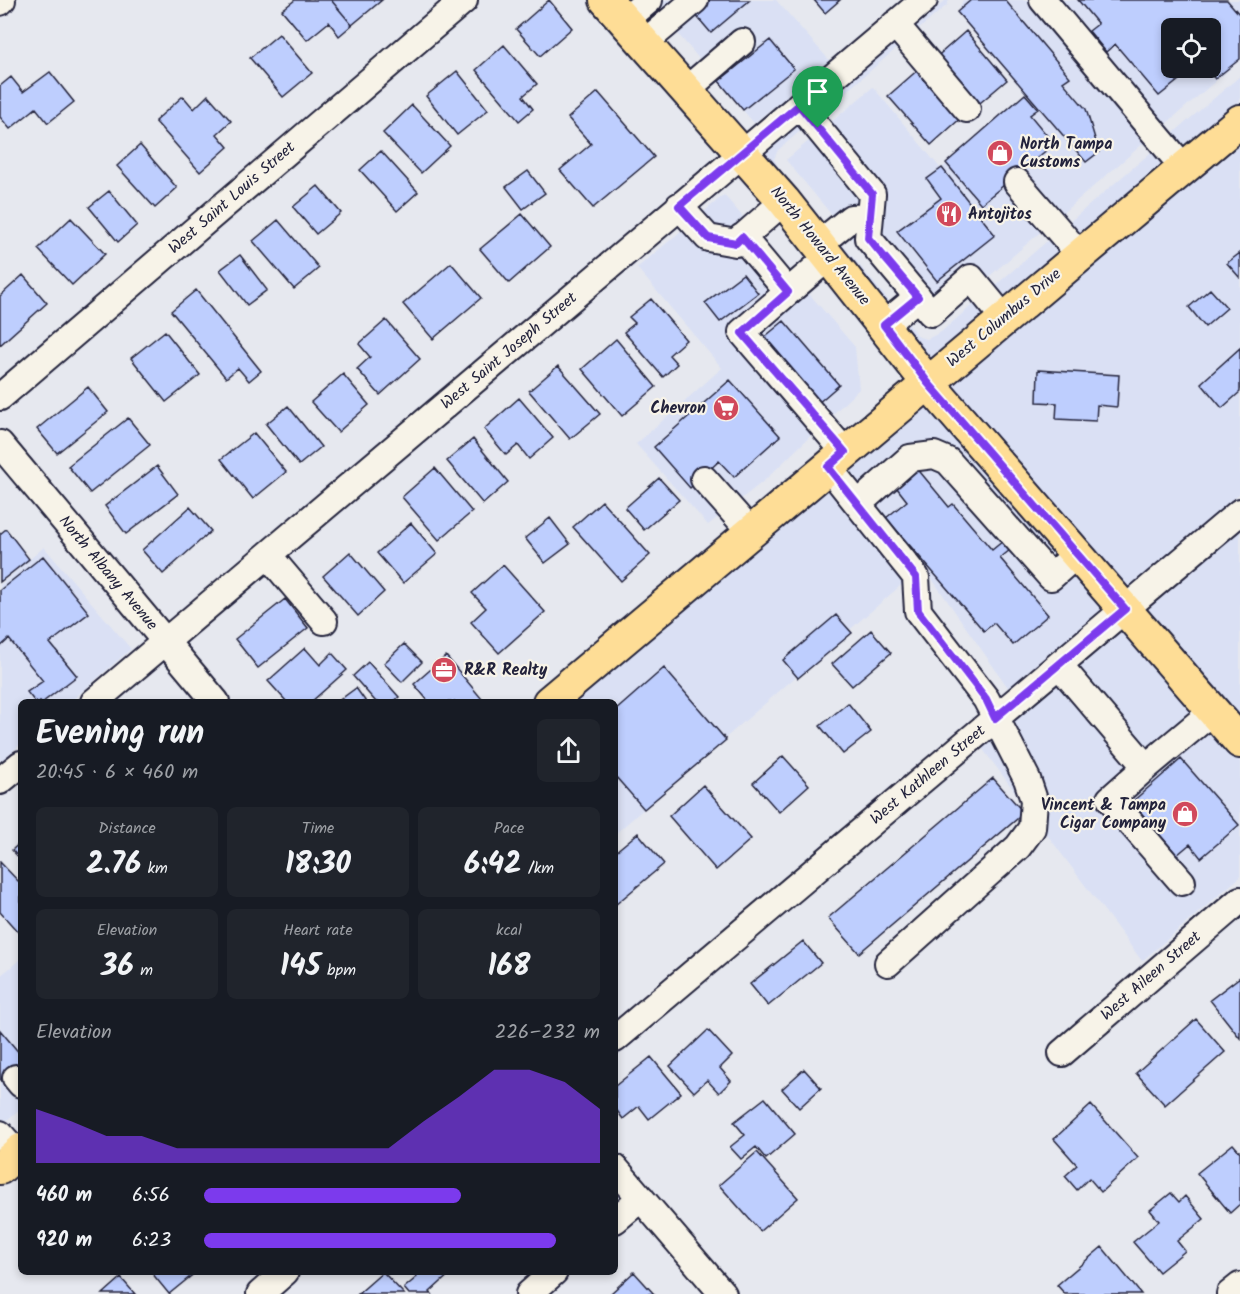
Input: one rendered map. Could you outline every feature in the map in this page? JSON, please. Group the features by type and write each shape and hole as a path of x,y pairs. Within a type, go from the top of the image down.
{"main road":[{"name":"North Howard Avenue","path":"625,21 784,201 928,383 1240,742"},
{"name":"West Columbus Drive","path":"553,699 1240,121"}],"street":[{"name":"West Saint Louis Street","path":"0,397 464,0"},
{"path":"625,21 649,0"},
{"path":"625,21 694,0"},
{"name":"West Saint Joseph Street","path":"98,699 924,0"},
{"path":"1043,0 1184,168"},
{"path":"895,24 967,109"},
{"path":"686,90 742,42"},
{"path":"799,105 872,194 868,238 931,313 971,278 1005,318"},
{"path":"1017,182 1080,255"},
{"path":"679,206 708,238 736,243 784,201"},
{"path":"870,217 851,218 788,292 742,333 837,460 858,504 916,577 918,611 986,699 1031,789 1034,800 1032,828 1018,847 888,963"},
{"path":"742,237 788,292"},
{"path":"884,325 918,297"},
{"name":"North Albany Avenue","path":"0,444 213,699"},
{"path":"858,504 910,458 934,455 948,461 1051,577 1077,554"},
{"path":"976,493 1005,471"},
{"path":"704,479 751,532"},
{"name":"West Kathleen Street","path":"618,1036 1240,512"},
{"path":"268,555 324,621"},
{"path":"1059,665 1146,767"},
{"path":"1182,882 1110,799 1213,711"},
{"path":"0,781 18,766"},
{"name":"West Aileen Street","path":"1062,1053 1240,900"},
{"path":"618,1171 723,1294"},
{"path":"618,1217 641,1198"},
{"path":"260,1294 282,1275"},
{"path":"529,1294 551,1275"},
{"path":"1230,1294 1240,1286"}],"shaded area":[{"path":"649,0 776,0 830,61 754,123"},
{"path":"946,0 949,0 947,5 778,150 774,159 778,167 919,337 927,339 941,332 1240,76 1240,102 929,363 761,155"},
{"path":"963,0 1240,0 1240,60 1221,76 1221,18 1161,18 1161,78 1219,78 992,274 933,323 925,327 786,160 873,87 941,169 1026,94 957,13"},
{"path":"1240,139 1240,493 1126,590 948,385"},
{"path":"724,195 855,347 859,389 765,480 708,525 636,444 722,368 637,268"},
{"path":"928,401 1106,606 1009,689 923,566 618,831 618,699 575,699"},
{"path":"1240,530 1240,723 1144,611"},
{"path":"44,547 131,649 73,699 18,699 18,747 0,762 0,585"},
{"path":"1125,628 1240,762 1240,877 1142,961 982,748"},
{"path":"18,961 18,1111 0,1126 0,976"}],"building":[{"path":"295,0 331,0 352,25 339,36 329,22 307,40 282,10"},
{"path":"331,0 382,0 352,25"},
{"path":"549,0 572,28 540,56 516,29"},
{"path":"710,0 750,0 711,33 694,13"},
{"path":"814,0 840,0 825,13"},
{"path":"971,0 1005,0 1070,77 1063,82 1086,109 1099,152 1086,162 957,12"},
{"path":"1078,0 1227,0 1240,15 1240,59 1221,74 1221,18 1161,18 1161,78 1182,78 1159,96 1115,44 1106,52 1089,31 1098,24"},
{"path":"966,31 1007,80 974,108 933,60"},
{"path":"279,34 312,73 283,97 250,58"},
{"path":"770,40 794,69 743,110 719,81"},
{"path":"504,45 537,84 523,96 533,109 519,121 476,70"},
{"path":"920,68 962,117 931,145 888,96"},
{"path":"457,71 488,110 457,135 426,96"},
{"path":"50,72 74,102 48,123 36,108 10,129 0,117 0,86 11,77 23,92"},
{"path":"598,92 654,157 593,208 560,170 591,144 568,118"},
{"name":"North Tampa Customs","path":"1025,94 1038,109 1030,115 1054,144 981,204 946,163"},
{"path":"208,95 231,121 217,134 228,147 200,172 155,121 183,96 194,109"},
{"path":"412,105 450,146 421,173 383,133"},
{"path":"140,145 177,188 155,208 117,166"},
{"path":"381,151 418,192 397,211 360,170"},
{"name":"Antojitos","path":"942,168 995,235 937,281 897,231 941,198 927,179"},
{"path":"528,171 545,193 523,209 506,187"},
{"path":"318,186 341,213 316,234 293,207"},
{"path":"109,191 137,225 118,242 89,207"},
{"path":"522,214 550,247 509,283 480,249"},
{"path":"71,218 105,254 72,285 38,249"},
{"path":"278,220 319,268 294,289 253,241"},
{"path":"1240,253 1240,278 1227,263"},
{"path":"240,255 267,290 247,305 220,270"},
{"path":"451,263 481,298 433,339 403,304"},
{"path":"743,274 758,293 720,322 705,303"},
{"path":"23,275 47,303 0,345 0,296"},
{"path":"1210,289 1227,308 1205,327 1189,307"},
{"path":"196,290 261,371 249,381 238,368 226,378 171,311"},
{"path":"651,299 686,340 669,355 677,364 663,377 624,332 635,323 629,317"},
{"path":"386,320 420,359 380,395 357,369 370,357 359,344"},
{"path":"784,321 839,385 817,404 762,339"},
{"path":"784,321 839,385 817,404 762,339"},
{"path":"165,331 200,375 166,402 131,358"},
{"path":"616,339 656,387 622,416 582,369"},
{"path":"1240,348 1240,392 1222,408 1201,383"},
{"path":"558,366 600,414 570,439 529,391"},
{"path":"1038,370 1119,375 1117,407 1097,405 1096,421 1056,419 1057,403 1037,402"},
{"path":"343,374 369,405 338,432 311,402"},
{"name":"Chevron","path":"730,380 780,436 734,477 719,461 690,488 654,447"},
{"name":"Chevron","path":"730,380 780,436 734,477 719,461 690,488 654,447"},
{"path":"88,387 108,412 57,453 37,429"},
{"path":"519,398 553,438 529,459 518,445 506,455 484,429"},
{"path":"288,406 321,447 299,465 266,424"},
{"path":"128,418 150,445 90,493 68,466"},
{"path":"254,433 286,472 253,499 221,459"},
{"path":"473,439 508,482 483,504 447,461"},
{"path":"911,461 949,507 953,504 992,550 1003,541 1010,550 1000,558 1048,615 1013,645 994,623 984,631 886,518 907,501 890,479"},
{"path":"157,466 178,494 126,534 105,506"},
{"path":"435,468 472,512 439,540 402,497"},
{"path":"659,478 679,500 644,530 625,508"},
{"path":"602,501 650,555 621,581 573,527"},
{"path":"190,507 211,531 163,574 142,550"},
{"path":"550,518 570,544 545,563 525,538"},
{"path":"411,523 437,554 403,583 377,553"},
{"path":"6,529 29,559 0,582 0,534"},
{"path":"350,552 384,592 358,616 323,576"},
{"path":"43,556 89,613 50,643 77,676 47,699 33,699 27,692 43,681 9,639 0,647 0,590"},
{"path":"503,565 545,612 499,653 471,622 486,608 472,593"},
{"path":"285,599 308,628 258,668 235,639"},
{"path":"836,615 852,633 798,678 783,660"},
{"path":"871,630 891,653 852,686 832,664"},
{"path":"404,644 422,662 402,682 384,663"},
{"path":"305,648 320,665 332,653 347,670 314,699 284,699 268,681"},
{"name":"R&R Realty","path":"446,656 482,699 426,699 414,684"},
{"path":"368,662 399,697 397,699 373,699 353,676"},
{"path":"664,668 726,740 644,809 618,779 618,708"},
{"path":"356,688 364,699 341,699"},
{"path":"848,703 871,732 843,754 820,726"},
{"path":"783,756 809,785 779,812 753,783"},
{"name":"Vincent & Tampa Cigar Company","path":"1181,759 1239,825 1201,858 1190,844 1177,855 1132,802"},
{"path":"993,778 1024,813 859,953 828,918"},
{"path":"703,785 751,839 716,870 669,816"},
{"path":"638,833 664,864 618,902 618,850"},
{"path":"18,845 18,857 12,850"},
{"path":"0,862 18,881 18,932 0,912"},
{"path":"803,941 821,963 768,1006 750,984"},
{"path":"1240,977 1240,1038 1210,1000"},
{"path":"1196,1019 1225,1052 1165,1105 1136,1073"},
{"path":"0,1030 18,1051 18,1071 4,1083 0,1079"},
{"path":"708,1030 732,1056 720,1068 731,1081 719,1093 707,1080 694,1092 670,1066"},
{"path":"651,1057 681,1093 649,1119 639,1106 623,1119 618,1112 618,1084"},
{"path":"804,1069 821,1088 799,1108 782,1089"},
{"path":"765,1098 795,1134 766,1159 756,1147 741,1159 730,1147 745,1135 734,1122"},
{"path":"1091,1105 1138,1158 1101,1192 1089,1178 1077,1190 1065,1176 1077,1165 1054,1139"},
{"path":"1233,1144 1240,1152 1240,1204 1230,1213 1197,1173"},
{"path":"757,1152 798,1198 760,1231 719,1185"},
{"path":"1171,1193 1179,1202 1185,1196 1204,1219 1177,1241 1185,1251 1159,1272 1133,1242 1159,1221 1150,1210"},
{"path":"1102,1247 1141,1294 1065,1294 1057,1285"},
{"path":"634,1272 654,1294 610,1294"},
{"path":"153,1275 192,1275 169,1294"},
{"path":"380,1275 386,1275 404,1294 358,1294"},
{"path":"415,1275 449,1275 430,1292 432,1294 409,1294 404,1288 417,1277"},
{"path":"121,1278 135,1294 103,1294"}],"place":[{"name":"North Tampa Customs","path":"1000,153"},
{"name":"Antojitos","path":"949,214"},
{"name":"Chevron","path":"726,408"},
{"name":"R&R Realty","path":"444,670"},
{"name":"Vincent & Tampa Cigar Company","path":"1185,814"}],"route":[{"path":"799,105 818,128 872,194 868,238 918,297 884,325 928,383 1125,609 995,718 986,699 918,611 916,577 828,467 845,452 742,333 788,292 742,237 736,243 708,238 679,206 799,105"}]}
